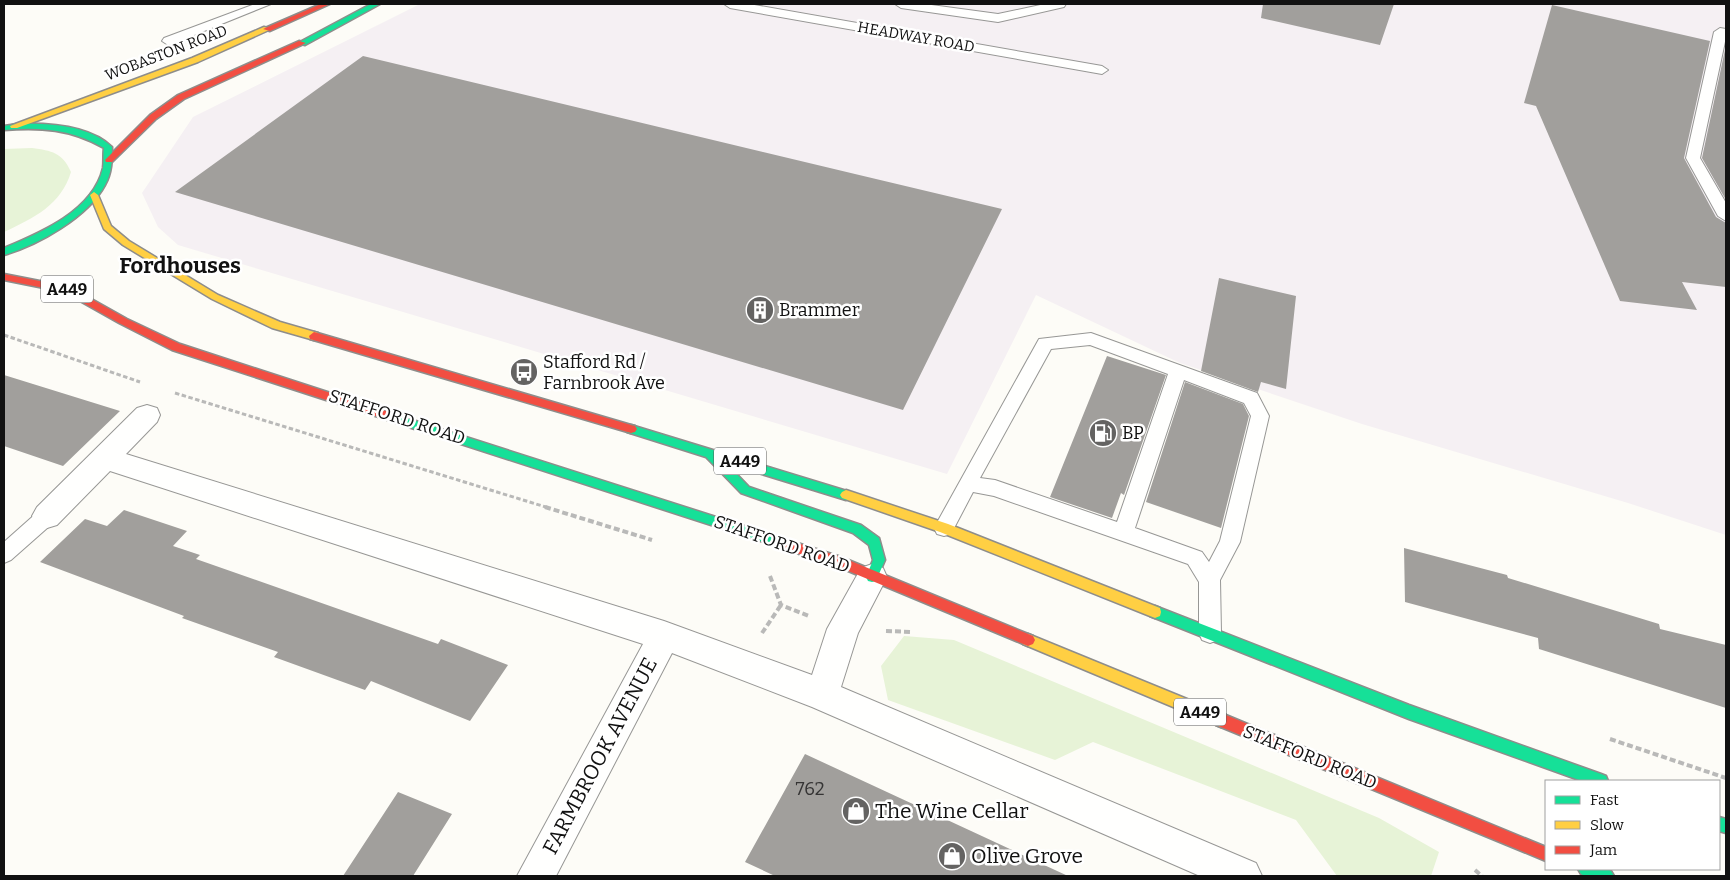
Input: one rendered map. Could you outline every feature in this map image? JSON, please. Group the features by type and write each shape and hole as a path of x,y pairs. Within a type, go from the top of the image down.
{"main road":[{"name":"WOBASTON ROAD","path":"9,127 196,60 326,4"},
{"path":"109,160 153,117 181,97 315,37 376,4"},
{"path":"4,252 30,241 68,219 94,195 105,177 109,160 108,147 95,138 75,129 47,125 9,127"},
{"name":"A449","path":"94,195 107,227 126,244 216,297 276,325 708,451 944,528 1409,712 1598,780"},
{"name":"STAFFORD ROAD","path":"4,278 67,288 123,321 176,347 837,561 1545,854"},
{"path":"708,451 745,490 857,529 875,542 879,560 872,577"},
{"path":"1589,870 1606,876"}],"street":[{"path":"47,516 148,415"},
{"path":"105,458 664,636 822,695 1243,876"},
{"path":"822,695 843,628 872,577"},
{"name":"FARMBROOK AVENUE","path":"536,876 664,636"}],"lane":[{"path":"168,41 265,4"},
{"name":"HEADWAY ROAD","path":"730,4 1102,70"},
{"path":"798,16 805,4"},
{"path":"901,4 998,18 1060,4"},
{"path":"1726,33 1720,32 1693,158 1726,216"},
{"path":"944,528 1045,343 1091,339 1251,398 1260,416 1230,542 1210,580 1210,633"},
{"path":"1123,533 1178,371"},
{"path":"964,489 970,484 995,488 1195,558 1210,580"},
{"path":"4,554 47,516"}],"path":[{"path":"4,336 142,383"},
{"path":"170,392 656,541"},
{"path":"761,573 770,576 781,605 843,628 920,633"},
{"path":"1468,865 1482,876"}],"shaded area":[{"path":"420,4 1726,4 1726,535 1628,503 1362,424 1180,363 1036,295 947,474 178,245 158,227 142,193 193,117"}],"green space":[{"path":"32,148 45,150 60,156 71,172 61,193 53,202 36,216 4,232 4,149"},
{"path":"904,636 954,640 1379,818 1439,852 1431,876 1337,876 1296,820 1093,742 1055,760 888,700 881,666"}],"building":[{"path":"1263,4 1394,4 1380,45 1261,18"},
{"path":"1552,5 1710,41 1684,158 1716,217 1726,223 1726,287 1682,282 1697,310 1620,301 1536,106 1524,103"},
{"path":"1726,45 1726,200 1702,158"},
{"name":"Brammer","path":"363,56 1002,209 903,410 175,192"},
{"path":"1219,278 1296,296 1286,389 1261,382 1258,392 1201,371"},
{"path":"1107,356 1166,375 1124,495 1121,493 1112,518 1050,497"},
{"path":"4,375 120,411 63,466 4,446"},
{"path":"1185,382 1243,404 1249,416 1221,528 1146,502"},
{"path":"124,510 187,531 173,546 200,555 196,559 438,644 441,639 508,665 470,721 371,681 365,690 274,657 278,652 182,618 184,616 40,562 85,519 107,526"},
{"path":"1404,548 1507,575 1508,578 1659,624 1660,629 1726,645 1726,708 1539,649 1538,638 1405,602"},
{"path":"805,754 1068,876 775,876 745,862"},
{"path":"398,792 452,814 413,876 343,876"}],"traffic: fast":[{"path":"302,43 376,4"},
{"path":"4,128 45,126 71,130 108,147 107,167 101,185 90,200 75,214 40,236 4,252"},
{"path":"394,418 788,545"},
{"path":"631,429 846,495"},
{"path":"710,453 745,490 857,529 875,542 879,560 872,577"},
{"path":"1155,612 1409,712 1598,780"},
{"path":"1720,824 1726,826"},
{"path":"1589,870 1606,876"}],"traffic: slow":[{"path":"14,126 195,60 267,29"},
{"path":"94,195 107,227 126,243 215,297 276,325 314,336"},
{"path":"846,495 944,528 1155,612"},
{"path":"1028,640 1221,720"}],"traffic: jam":[{"path":"267,29 326,4"},
{"path":"109,160 153,117 181,97 302,43"},
{"path":"4,277 67,289 123,321 176,347 394,418"},
{"path":"314,336 631,429"},
{"path":"788,545 837,561 1028,640"},
{"path":"1221,720 1545,854"}],"place":[{"name":"Brammer","path":"760,310"},
{"name":"Stafford Rd / Farnbrook Ave","path":"524,372"},
{"name":"BP","path":"1103,433"},
{"name":"The Wine Cellar","path":"856,811"},
{"name":"Olive Grove","path":"952,856"}],"district":[{"name":"Fordhouses","path":"180,265"}]}
